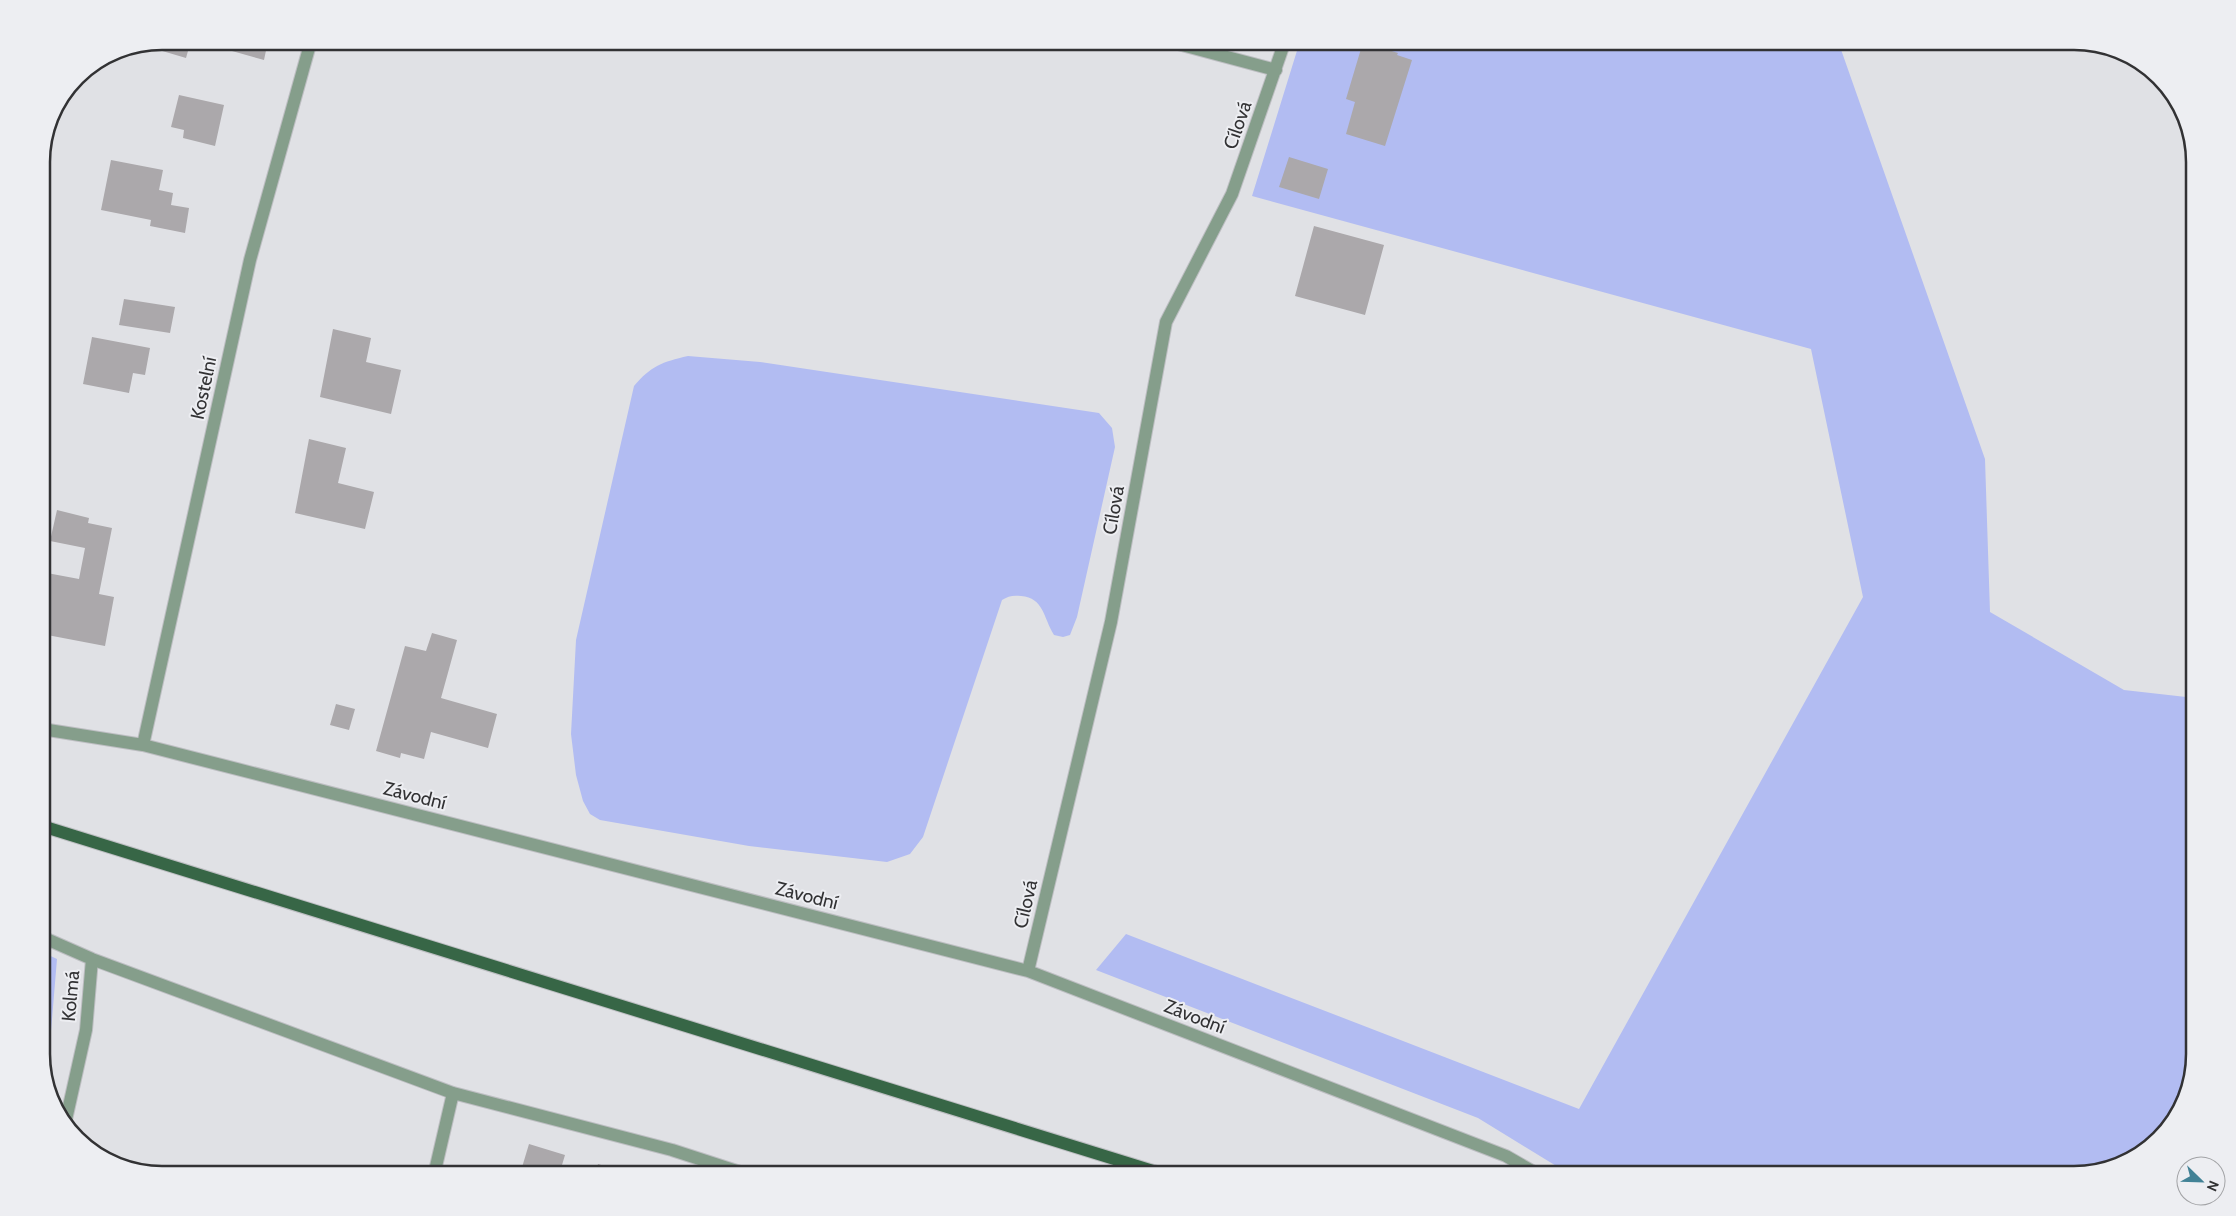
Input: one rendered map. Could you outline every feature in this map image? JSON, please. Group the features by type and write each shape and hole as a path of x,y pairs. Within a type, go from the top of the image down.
{"main road":[{"path":"50,828 1137,1166"}],"street":[{"name":"Kostelní","path":"143,745 250,260 308,50"},
{"path":"1201,50 1276,70"},
{"name":"Cílová","path":"1028,971 1111,622 1166,322 1232,194 1282,50"},
{"name":"Závodní","path":"50,731 143,745 1028,971 1506,1156 1523,1166"},
{"path":"50,941 92,959 453,1092 672,1150 721,1166"},
{"name":"Kolmá","path":"67,1112 86,1030 92,959"},
{"path":"436,1166 453,1092"}],"shaded area":[{"path":"1297,50 1841,50 1985,459 1990,612 2124,690 2186,697 2185,1069 2178,1097 2167,1116 2148,1138 2117,1158 2089,1165 2074,1166 1556,1166 1478,1118 1096,970 1126,934 1579,1109 1863,597 1811,349 1252,196"},
{"path":"688,356 760,362 1099,413 1112,428 1115,447 1077,617 1070,635 1063,637 1054,635 1039,604 1034,600 1015,596 1002,600 923,837 910,854 887,862 749,846 600,820 590,814 583,801 576,775 571,734 576,640 634,386 652,369 671,360"},
{"path":"50,956 57,959 50,1043"}],"building":[{"path":"159,50 188,50 186,58"},
{"path":"232,50 266,50 264,60"},
{"path":"1361,50 1388,50 1412,60 1385,146 1346,134 1355,102 1346,99"},
{"path":"179,95 224,105 215,146 183,138 184,130 171,127"},
{"path":"1289,157 1328,169 1319,199 1279,187"},
{"path":"111,160 163,170 159,190 173,193 171,205 189,208 185,233 150,226 151,220 101,210"},
{"path":"1314,226 1384,245 1365,315 1295,296"},
{"path":"124,299 175,307 170,333 119,325"},
{"path":"333,329 371,338 366,362 401,370 391,414 320,397"},
{"path":"92,337 150,348 145,375 133,373 129,393 83,384"},
{"path":"309,439 346,448 338,483 374,492 365,529 295,513"},
{"path":"57,510 89,518 88,523 112,528 99,594 114,597 105,646 50,636 50,574 79,579 85,548 50,541"},
{"path":"432,633 457,640 441,698 497,714 488,748 431,732 424,759 401,753 400,758 376,751 405,646 426,651"},
{"path":"336,704 355,709 349,730 330,725"},
{"path":"529,1144 565,1155 562,1166 522,1166"}]}
